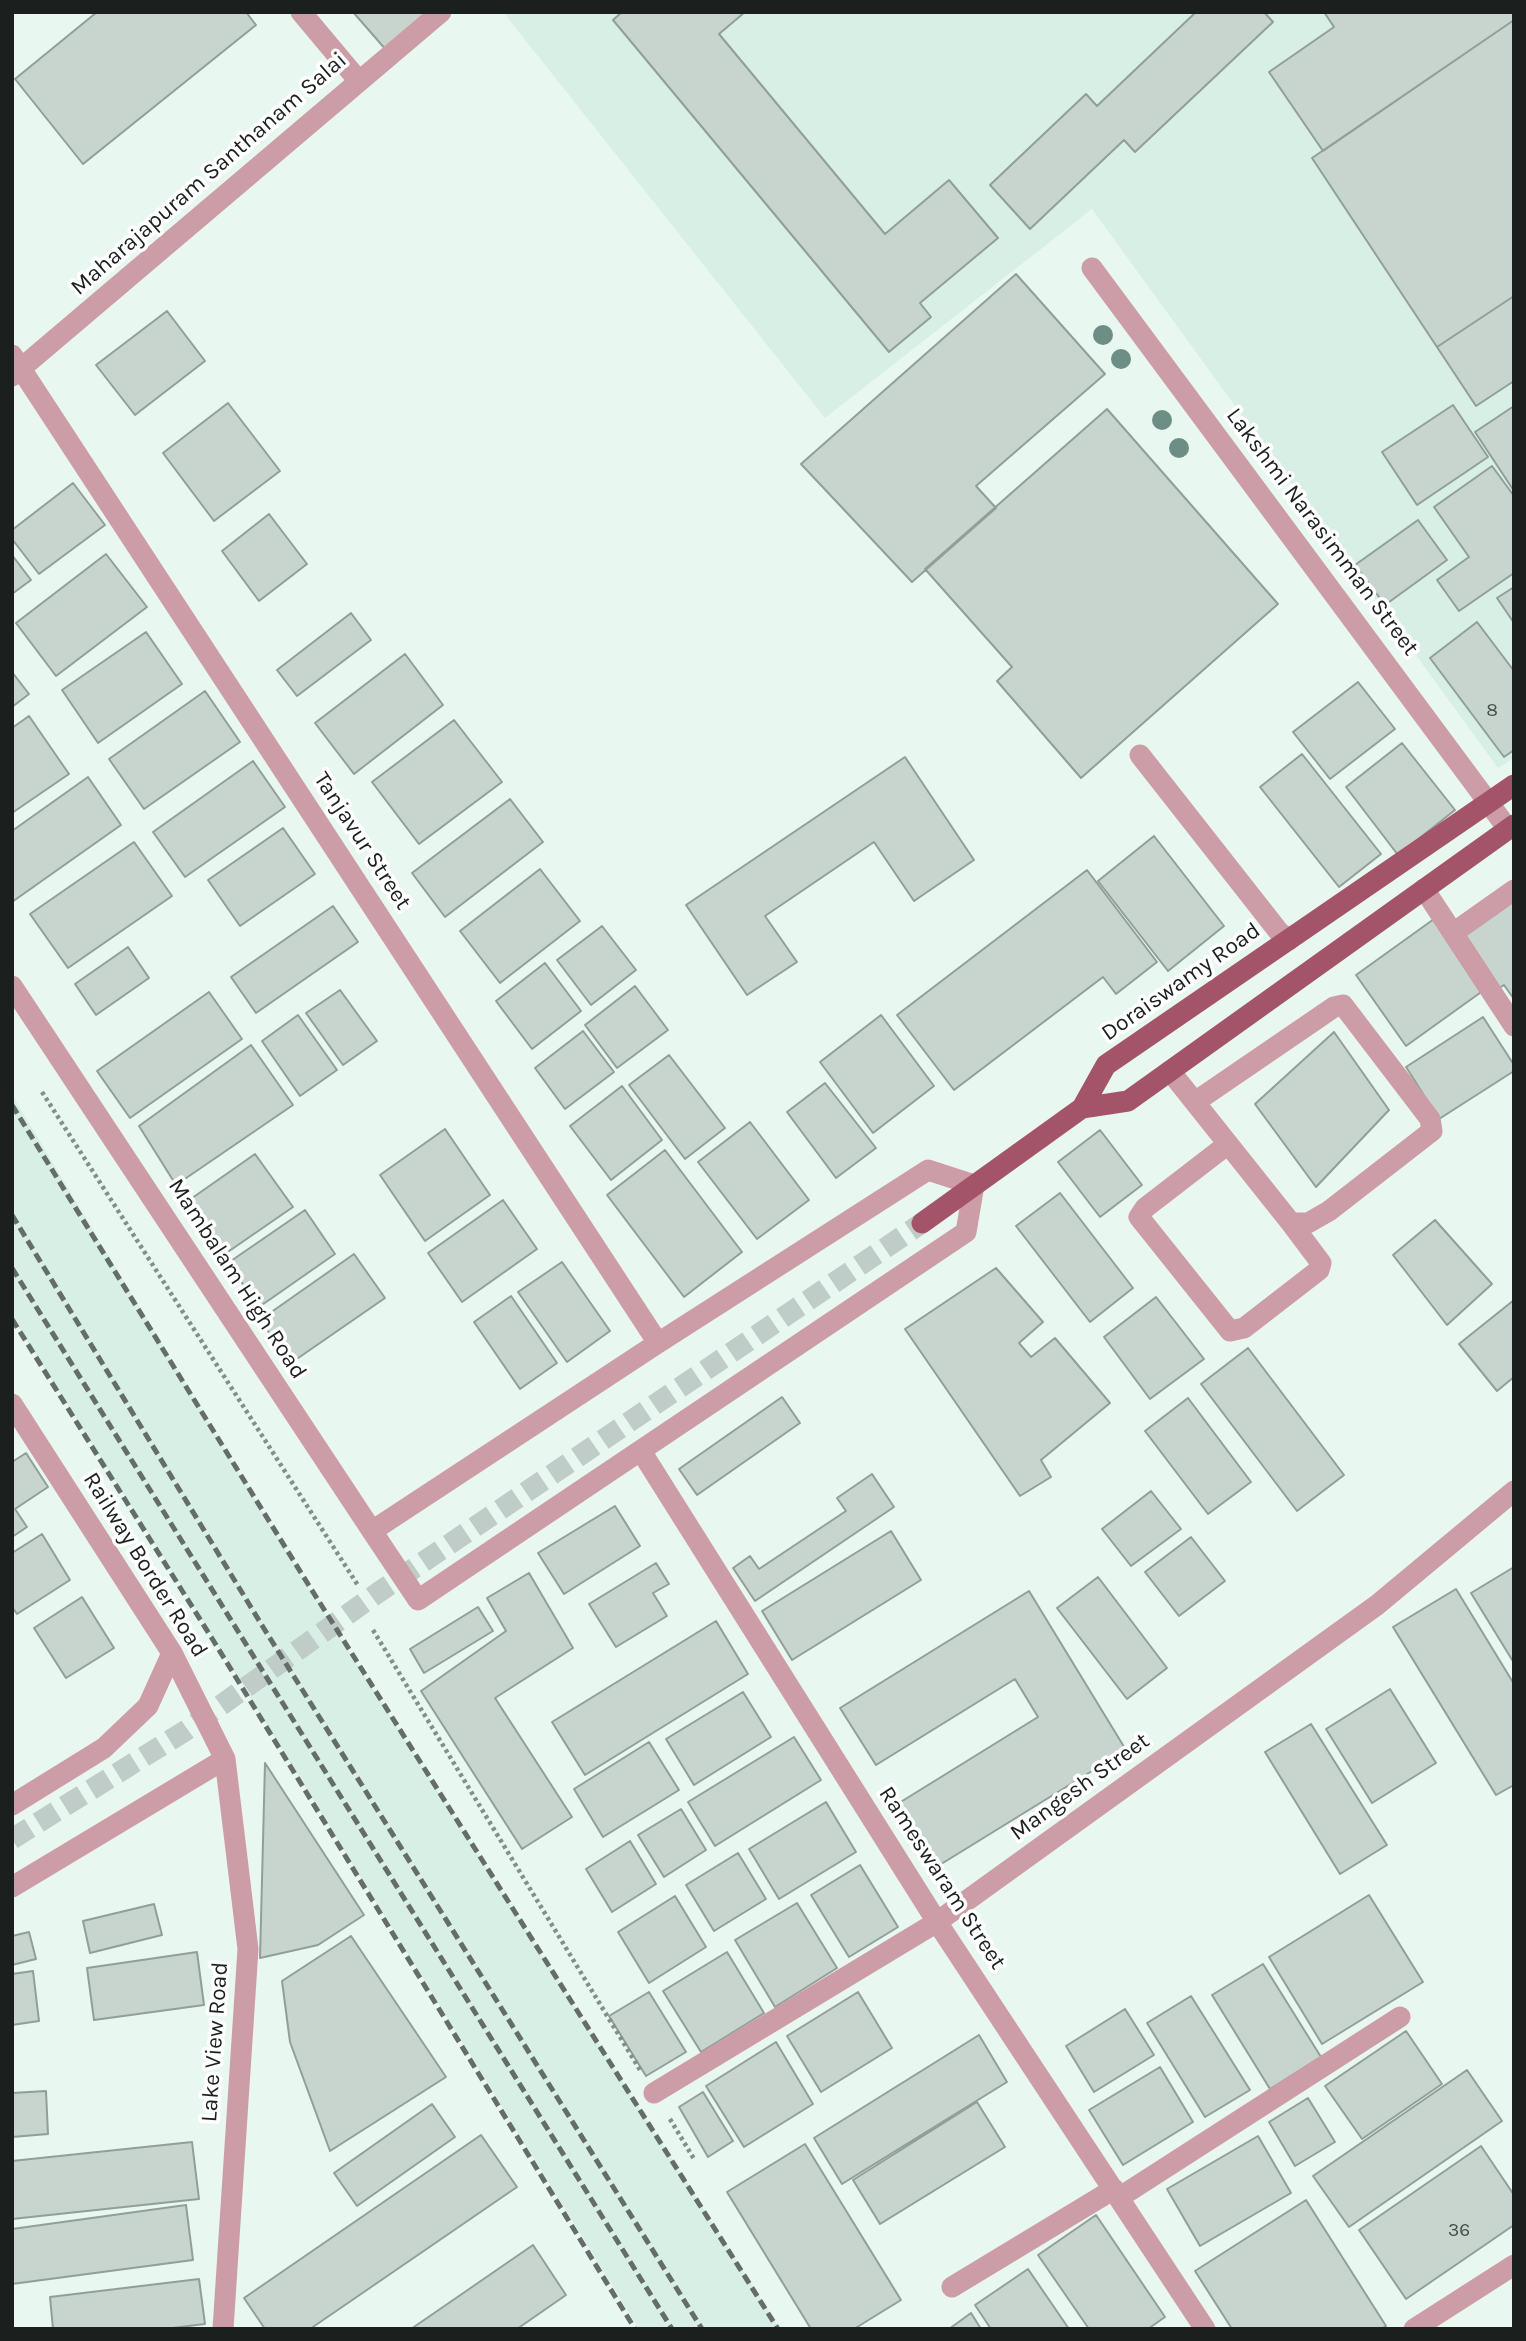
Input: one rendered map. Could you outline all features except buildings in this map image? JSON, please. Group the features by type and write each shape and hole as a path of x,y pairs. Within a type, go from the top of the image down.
{"main road":[{"name":"Doraiswamy Road","path":"1082,1108 1106,1066 1514,786"},
{"path":"922,1223 1082,1108 1128,1101 1511,827"}],"street":[{"path":"301,12 358,80"},
{"name":"Maharajapuram Santhanam Salai","path":"15,366 441,12"},
{"name":"Lakshmi Narasimman Street","path":"1092,268 1511,827"},
{"name":"Tanjavur Street","path":"15,366 658,1343"},
{"path":"1140,755 1279,932 1289,940"},
{"path":"1424,889 1514,1026"},
{"path":"1453,933 1514,890"},
{"name":"Mambalam High Road","path":"12,986 418,1600 641,1451"},
{"path":"1195,1102 1334,1007 1343,1005 1430,1119 1432,1131 1329,1212 1308,1223 1291,1223"},
{"path":"1170,1071 1291,1223 1321,1263 1319,1270 1244,1328 1230,1331 1139,1217 1144,1208 1228,1144"},
{"path":"372,1531 928,1170 974,1185 966,1232 641,1451"},
{"name":"Railway Border Road","path":"12,1404 172,1653 225,1759"},
{"name":"Rameswaram Street","path":"641,1451 937,1922 1205,2329"},
{"name":"Mangesh Street","path":"654,2094 937,1922 1377,1605 1514,1491"},
{"path":"12,1805 104,1748 148,1706 172,1653"},
{"path":"12,1887 225,1759"},
{"name":"Lake View Road","path":"223,2329 247,1950 225,1759"},
{"path":"951,2287 1117,2193 1400,2017"},
{"path":"1414,2329 1514,2265"}],"path":[{"path":"37,1083 359,1587"},
{"path":"373,1630 694,2159"}],"shaded area":[{"path":"503,12 1514,12 1514,758 1498,768 1092,209 825,418"},
{"path":"12,1095 306,1584 780,2329 639,2329 176,1577 12,1317"}],"tunnel":[{"path":"12,1839 185,1731 379,1592 922,1223"}],"railway":[{"path":"12,1105 308,1584 778,2329"},
{"path":"12,1215 263,1627 702,2329"},
{"path":"12,1268 672,2329"},
{"path":"12,1319 213,1640 635,2329"}]}
